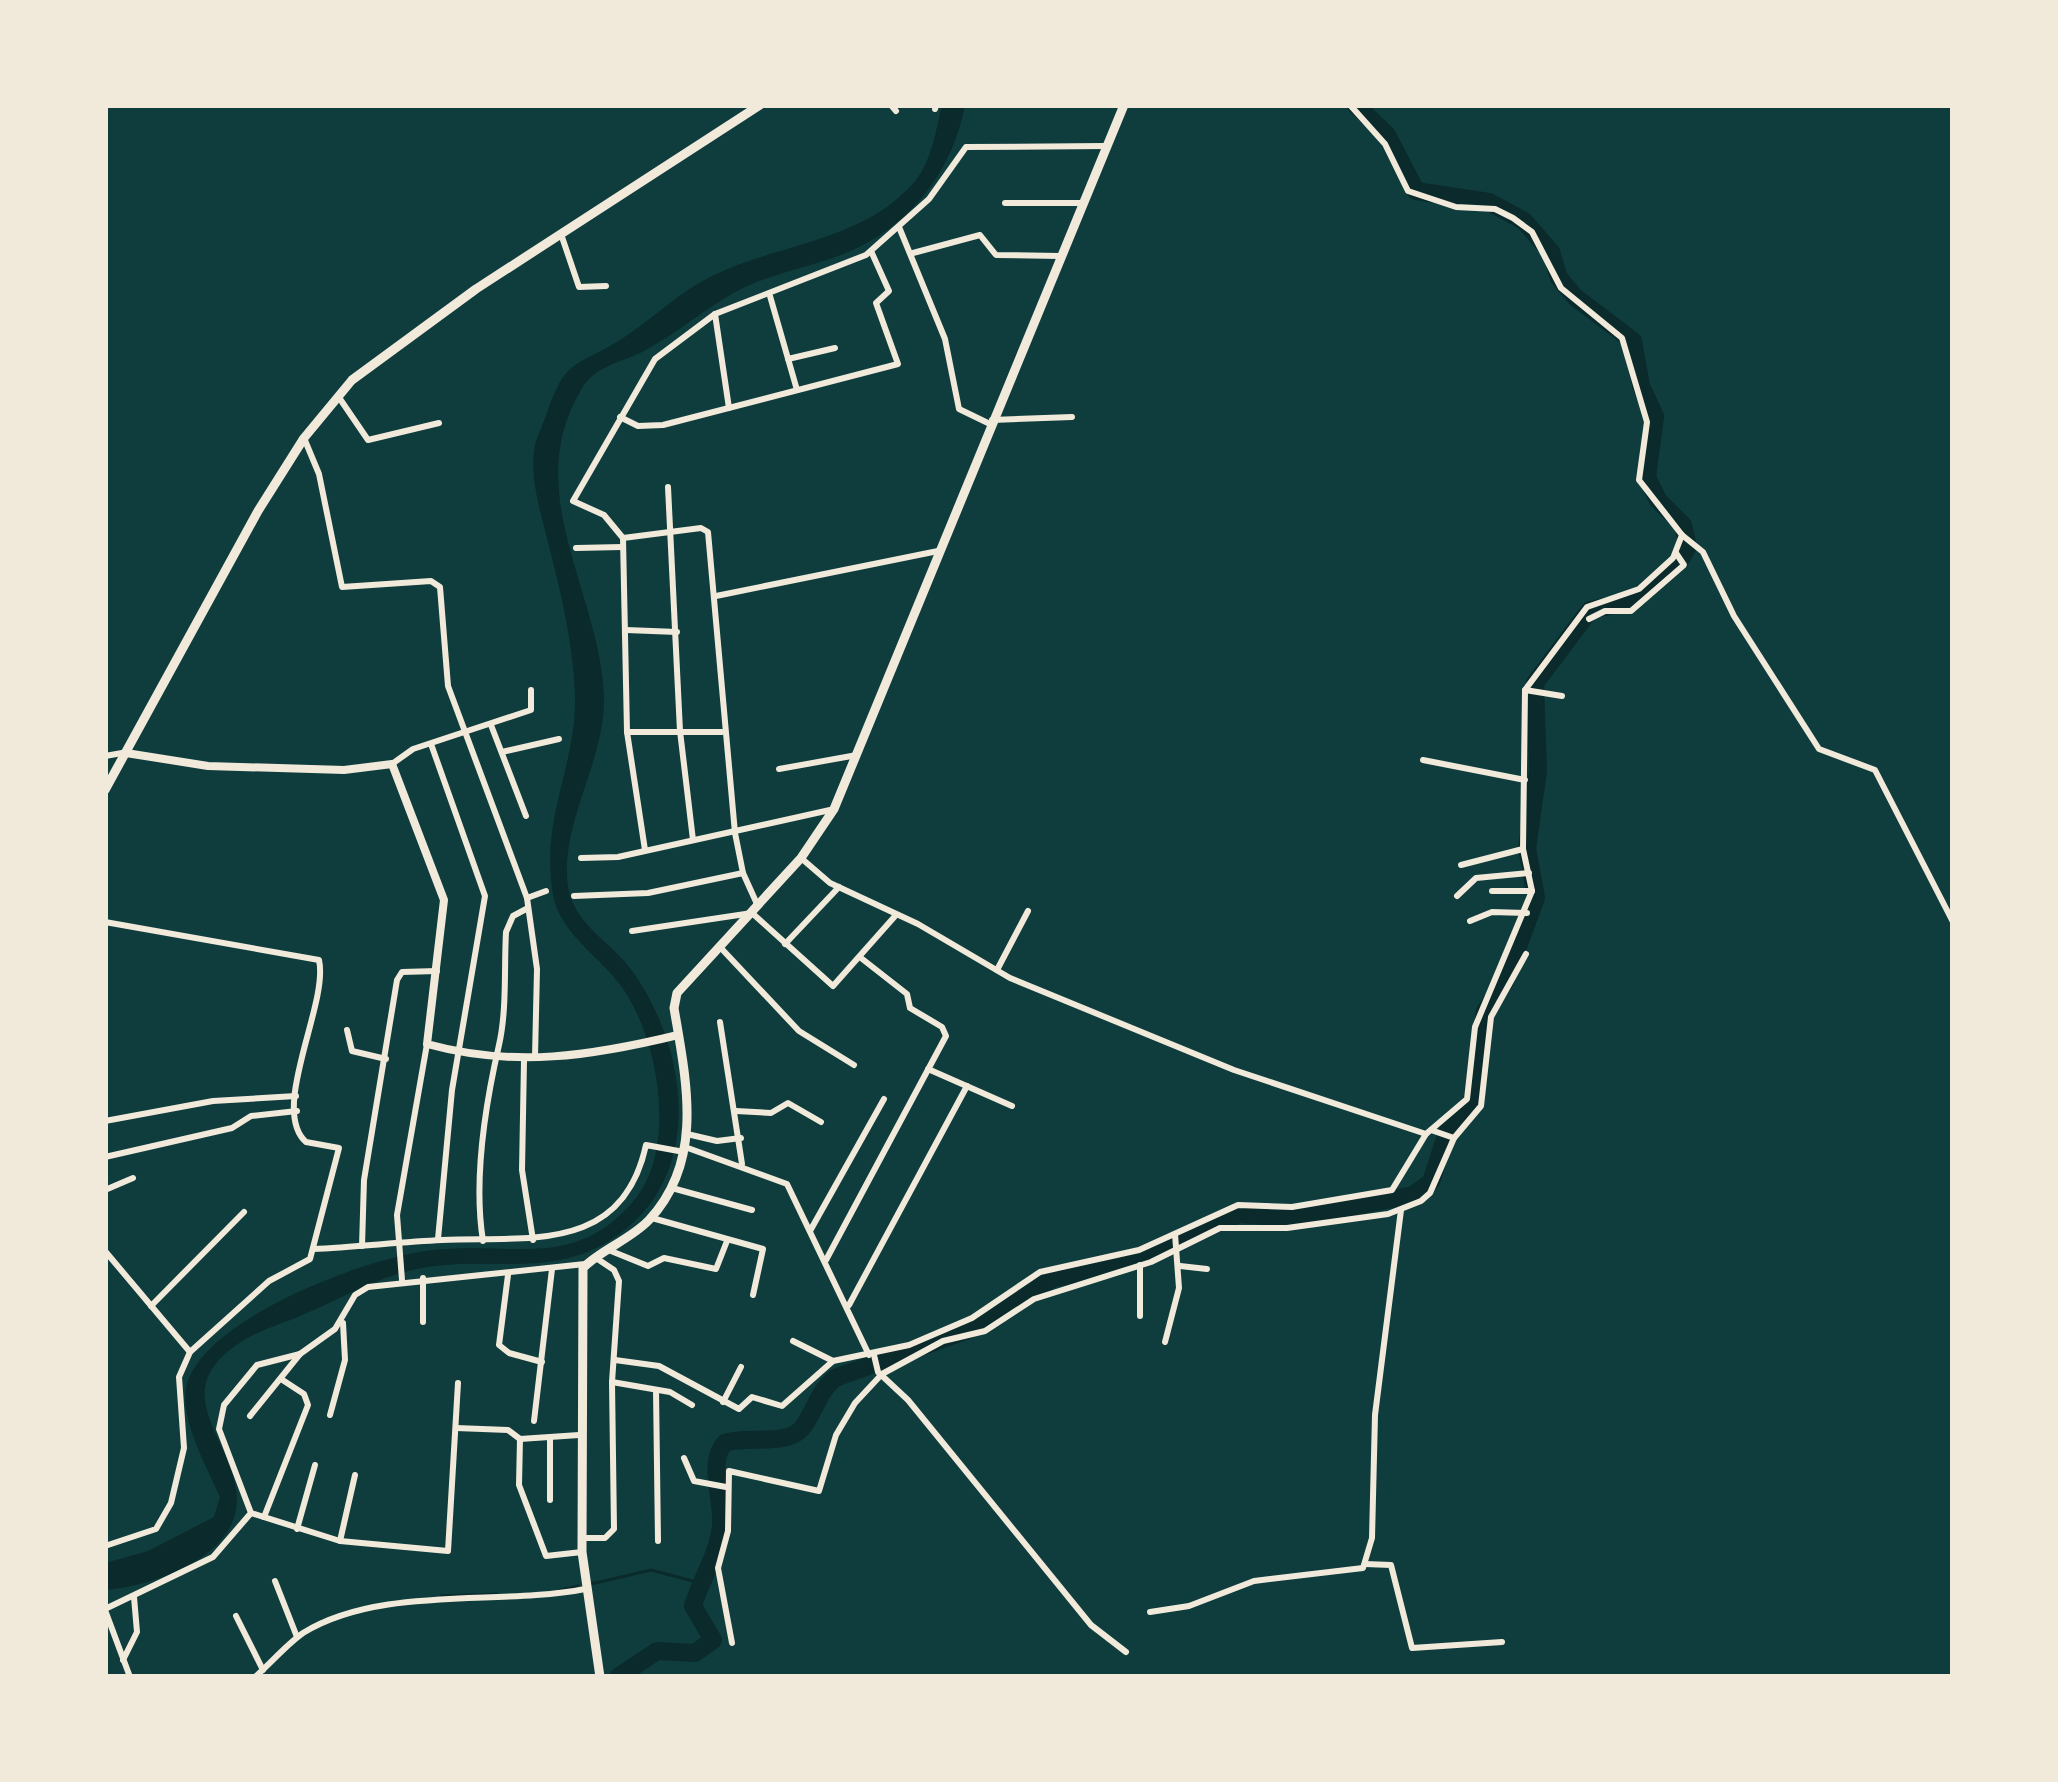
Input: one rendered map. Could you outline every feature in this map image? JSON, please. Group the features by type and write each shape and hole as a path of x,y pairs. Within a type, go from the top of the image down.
{"main road":[{"path":"105,790 304,438 338,396 374,360 760,105"},
{"path":"600,1677 581,1538 584,1264 652,1218 672,1188 687,1134 687,1082 675,1036 676,993 801,858 834,809 1124,105"}],"street":[{"path":"1350,105 1385,144 1408,191 1456,207 1495,209 1513,218 1532,232 1571,299 1622,338 1646,411 1639,480 1682,535 1696,544 1819,749 1868,767 1880,777 1953,922"},
{"path":"645,850 627,732 623,542 604,515 574,501 655,359 715,314 770,296 871,251 935,192 966,147 1105,146"},
{"path":"1005,203 1083,203"},
{"path":"899,227 950,354 959,409 991,422 1072,417"},
{"path":"561,234 578,287 606,286"},
{"path":"913,253 980,235 996,254 1060,256"},
{"path":"620,417 638,426 663,425 900,362 876,305 890,291 871,251"},
{"path":"770,296 797,390"},
{"path":"715,314 730,408"},
{"path":"788,359 835,349"},
{"path":"338,396 368,440 439,423"},
{"path":"304,438 319,474 342,587 431,581 440,587 446,676 462,734 528,903 536,969 522,1170 533,1240"},
{"path":"668,488 680,731 692,840"},
{"path":"577,548 701,528 708,532 722,732 735,833 755,910 833,986 896,916"},
{"path":"1589,619 1605,611 1631,610 1684,565 1679,557 1682,535"},
{"path":"714,597 942,550"},
{"path":"793,1341 833,1361 873,1356 986,1312 1040,1272 1106,1261 1176,1236 1238,1205 1307,1206 1392,1190 1430,1132 1467,1100 1475,1027 1527,913 1532,891 1523,849 1530,691 1586,607 1600,598 1629,596 1679,557"},
{"path":"625,630 677,632"},
{"path":"105,756 126,753 208,766 344,770 392,764 431,744 534,708 531,690"},
{"path":"1530,691 1562,696"},
{"path":"491,725 526,816"},
{"path":"627,732 722,732"},
{"path":"502,752 559,739"},
{"path":"431,744 485,896 438,1239"},
{"path":"779,769 857,755"},
{"path":"1423,760 1526,781"},
{"path":"392,764 444,900 438,971 397,1244 401,1279"},
{"path":"581,858 735,833 834,809"},
{"path":"1461,865 1523,849"},
{"path":"801,858 839,887 997,970 1234,1070 1453,1138"},
{"path":"574,896 648,892 743,873"},
{"path":"1457,896 1476,878 1529,873"},
{"path":"785,944 839,887"},
{"path":"483,1241 481,1172 506,932 513,916 546,891"},
{"path":"1492,891 1532,891"},
{"path":"632,931 755,910"},
{"path":"997,970 1028,911"},
{"path":"1470,921 1492,911 1527,913"},
{"path":"105,922 319,960 321,992 303,1041 297,1111 302,1140 339,1148 307,1263 268,1282 190,1352 179,1377 184,1448 170,1503 146,1535 105,1546"},
{"path":"719,946 799,1031 854,1065"},
{"path":"732,1643 718,1568 728,1531 722,1487 729,1471 820,1491 845,1418 880,1373 943,1341 994,1325 1034,1299 1179,1250 1220,1228 1287,1228 1401,1210 1430,1193 1453,1138 1481,1106 1491,1017 1526,954"},
{"path":"826,1260 945,1031 910,1008 907,994 861,958"},
{"path":"362,1246 364,1180 399,975 438,971"},
{"path":"720,1022 742,1164"},
{"path":"347,1030 352,1051 386,1058"},
{"path":"427,1044 460,1053 529,1060 675,1036"},
{"path":"928,1069 1012,1106"},
{"path":"848,1307 967,1086"},
{"path":"105,1121 213,1101 296,1096"},
{"path":"810,1231 884,1100"},
{"path":"736,1111 771,1114 788,1102 821,1122"},
{"path":"105,1157 232,1128 251,1116 297,1111"},
{"path":"687,1134 717,1141 741,1138"},
{"path":"313,1249 438,1239 533,1240 569,1234 605,1213 634,1178 650,1144 742,1164 782,1180 880,1373 1091,1625 1126,1652"},
{"path":"105,1190 133,1178"},
{"path":"672,1188 752,1210"},
{"path":"1150,1612 1190,1606 1254,1581 1357,1571 1365,1564 1373,1522 1376,1415 1401,1210"},
{"path":"151,1306 244,1212"},
{"path":"652,1218 764,1249 753,1295"},
{"path":"1165,1342 1180,1266 1176,1236"},
{"path":"611,1250 648,1266 664,1258 716,1269 727,1241"},
{"path":"105,1251 190,1352"},
{"path":"581,1538 605,1538 614,1529 612,1382 619,1281 614,1270 596,1258"},
{"path":"330,1415 345,1360 343,1323 355,1294 401,1279 508,1275 584,1264"},
{"path":"1140,1265 1141,1316"},
{"path":"1180,1266 1207,1269"},
{"path":"534,1421 552,1269"},
{"path":"508,1275 500,1345 542,1362"},
{"path":"423,1278 423,1322"},
{"path":"986,1312 994,1325"},
{"path":"250,1416 300,1354 343,1323"},
{"path":"251,1514 219,1429 220,1417 234,1389 256,1365 300,1354"},
{"path":"615,1360 659,1366 742,1409 752,1397 782,1406 833,1361"},
{"path":"723,1402 740,1367"},
{"path":"265,1517 308,1405 304,1394 281,1378"},
{"path":"612,1382 681,1396 692,1405"},
{"path":"251,1514 340,1541 448,1551 458,1383"},
{"path":"656,1390 658,1541"},
{"path":"456,1428 508,1430 520,1438 579,1435"},
{"path":"520,1438 520,1485 546,1556 582,1552"},
{"path":"550,1438 550,1500"},
{"path":"684,1458 694,1481 722,1487"},
{"path":"297,1529 315,1465"},
{"path":"340,1541 355,1475"},
{"path":"130,1677 105,1609 213,1557 251,1514"},
{"path":"1365,1564 1391,1565 1402,1626 1412,1648 1502,1642"},
{"path":"275,1581 297,1637"},
{"path":"255,1677 297,1637 365,1612 585,1589"},
{"path":"123,1660 137,1632 134,1596"},
{"path":"236,1616 263,1670"}],"water":[{"path":"942,105 965,105 959,128 929,189 898,222 845,253 745,287 644,351 601,370 581,390 564,428 558,466 560,504 599,657 604,696 598,744 570,839 568,887 578,912 625,962 651,1002 675,1070 676,1140 667,1173 651,1203 626,1229 578,1255 555,1261 411,1270 238,1344 206,1381 205,1400 234,1478 233,1520 223,1538 189,1565 146,1582 105,1590 105,1563 148,1551 214,1517 220,1497 195,1442 185,1397 201,1359 225,1336 293,1294 370,1264 433,1250 542,1248 590,1236 636,1198 649,1176 657,1149 658,1089 644,1029 618,982 563,920 553,895 551,841 575,698 567,623 535,488 536,442 560,382 573,366 620,340 710,277 846,229 895,201 926,163"}],"waterway":[{"path":"618,1677 657,1651 695,1653 713,1640 693,1606 719,1536 716,1470 725,1443 795,1434 835,1378 987,1323 1053,1278 1114,1268 1239,1214 1294,1218 1413,1195 1431,1182 1449,1126 1472,1102 1485,1011 1505,982 1536,898 1527,848 1538,771 1535,683 1590,610 1633,601 1680,561 1688,546 1683,525 1658,500 1647,477 1655,416 1641,386 1633,341 1575,297 1559,278 1551,252 1524,221 1489,202 1416,191 1387,135 1356,105"},
{"path":"591,1584 651,1570 704,1584"},
{"path":"560,1590 578,1586"},
{"path":"441,1596 497,1594"}]}
